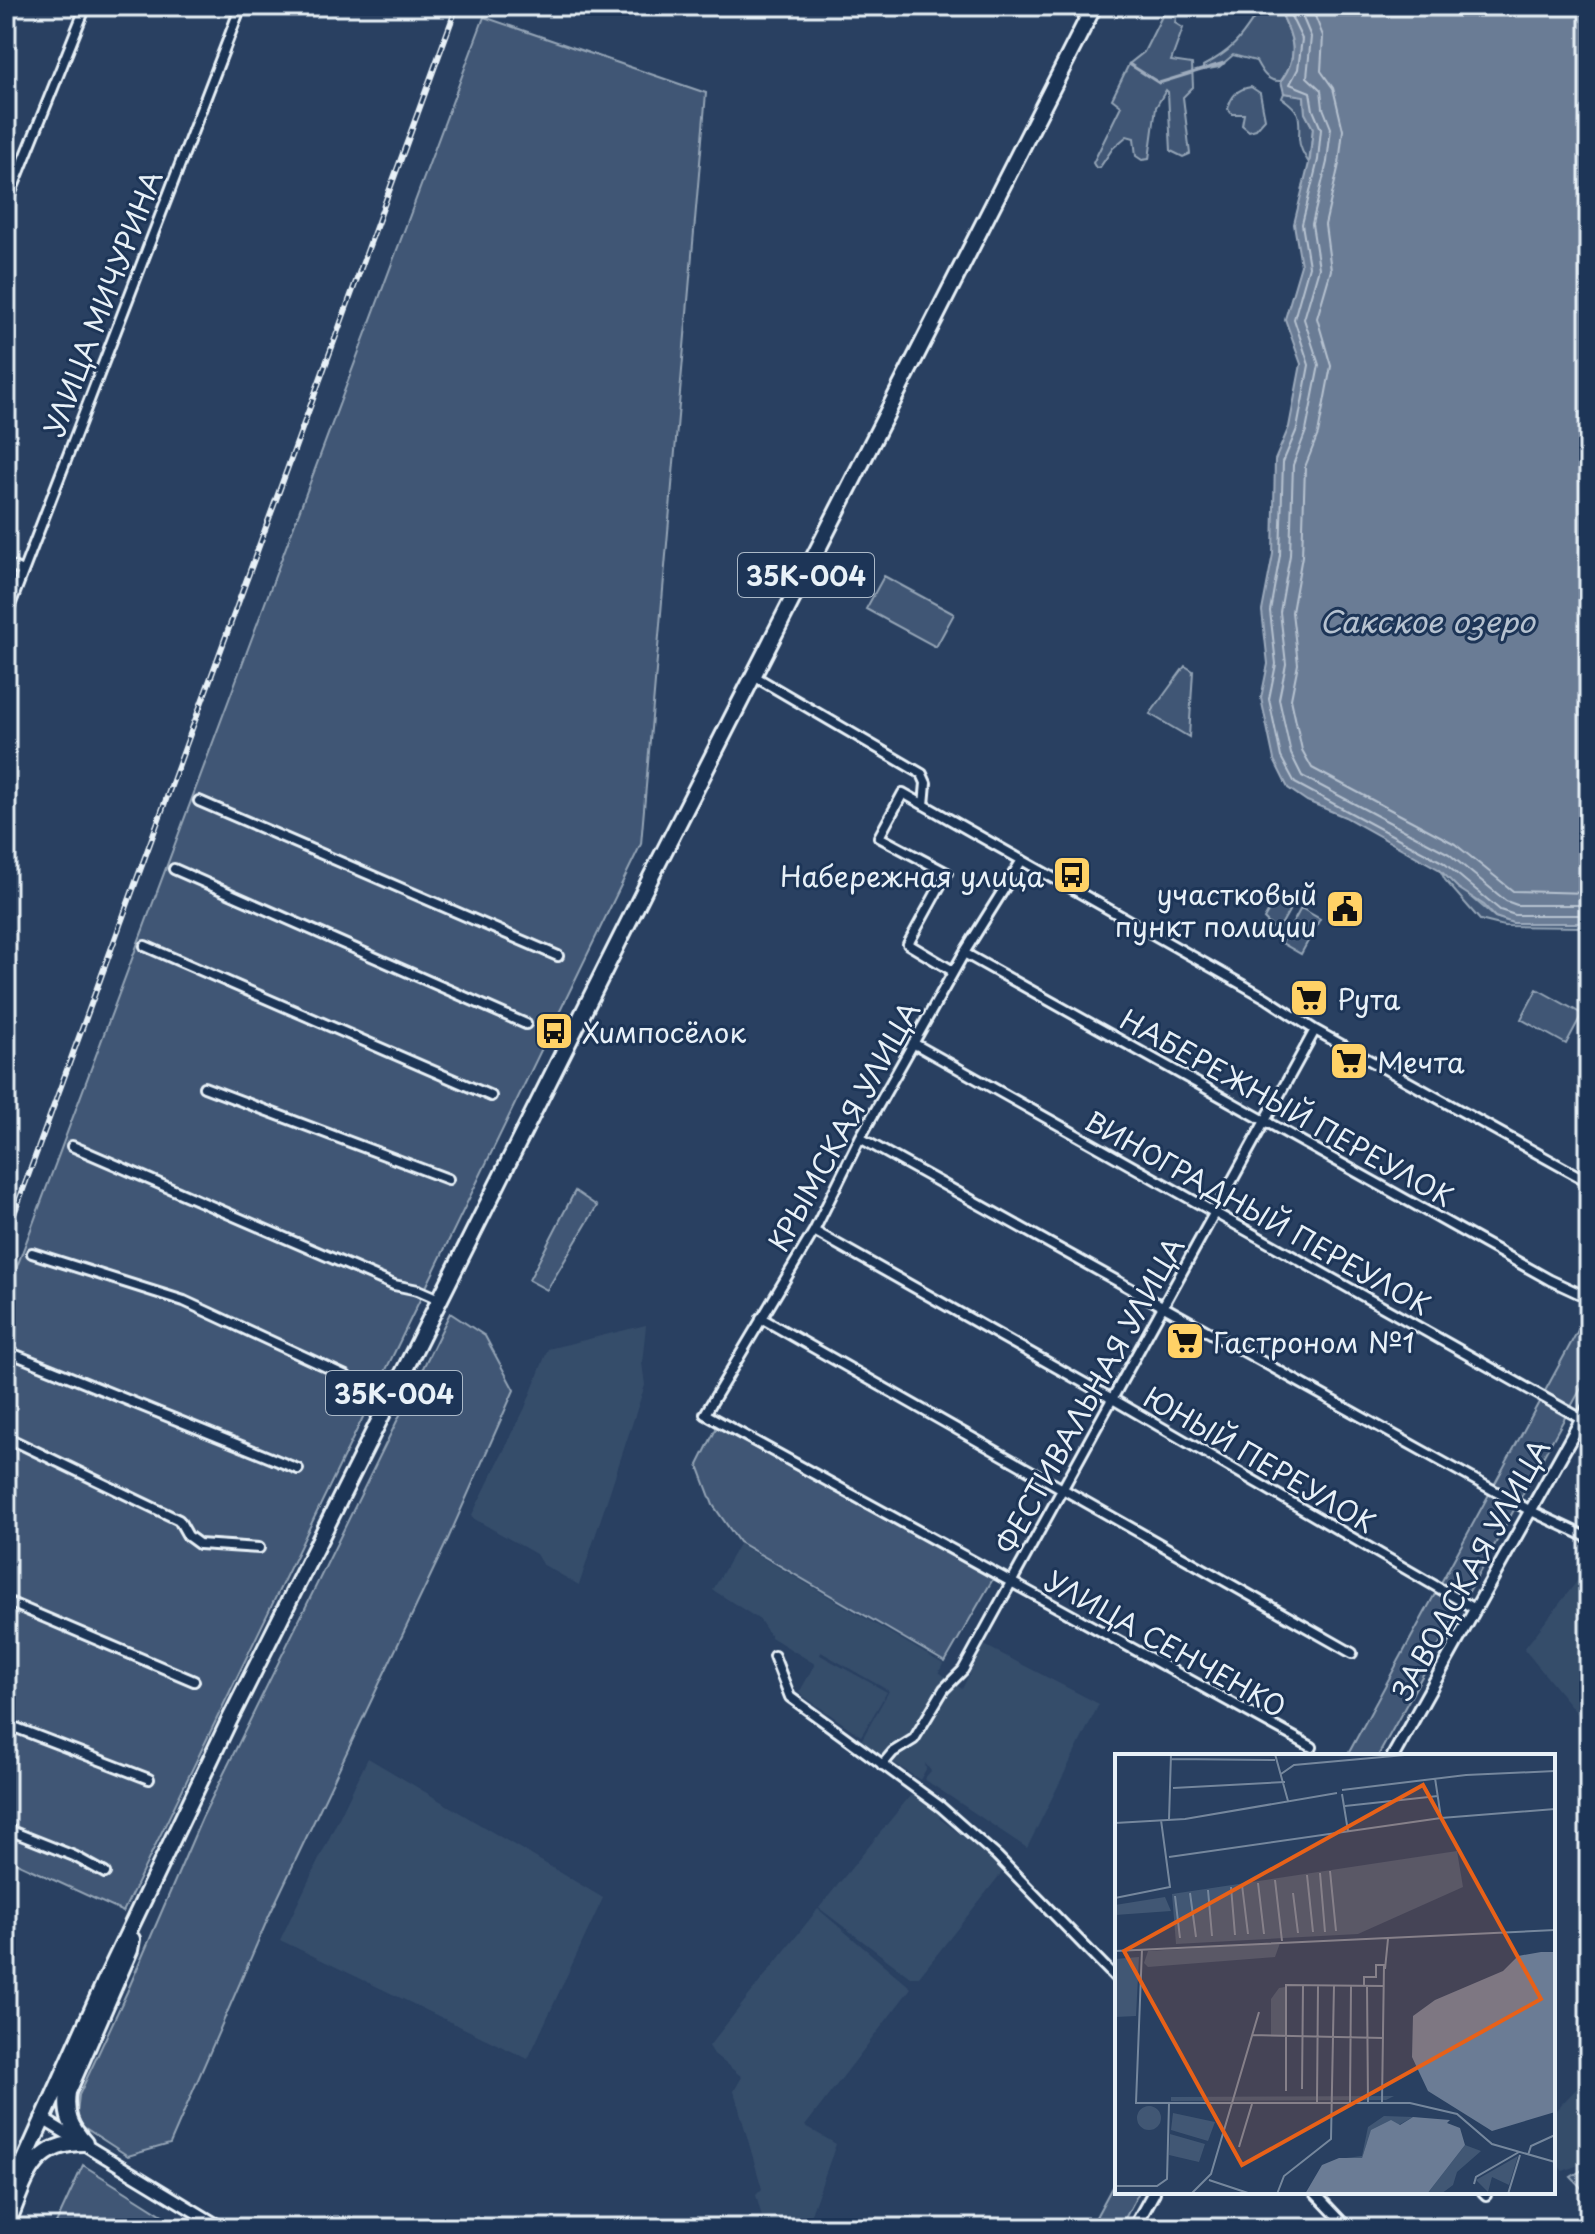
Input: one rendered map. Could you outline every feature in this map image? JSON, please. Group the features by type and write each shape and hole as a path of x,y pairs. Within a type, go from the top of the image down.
{"main road":[{"name":"35К-004","path":"6,2202 41,2118 229,1721 650,879 1094,6"},
{"path":"85,2143 70,2123 66,2107 68,2092 130,1950 135,1919"},
{"path":"6,2227 31,2169 43,2154 60,2144 85,2143"}],"street":[{"path":"6,205 86,6"},
{"name":"УЛИЦА МИЧУРИНА","path":"6,616 241,6"},
{"path":"6,564 22,571"},
{"path":"754,676 922,774 926,783 924,805"},
{"path":"953,971 908,944 947,873 879,837 903,793 1266,998 1315,1030 1589,1182"},
{"path":"199,801 558,956"},
{"name":"КРЫМСКАЯ УЛИЦА","path":"705,1414 814,1231 860,1138 953,971 1022,860"},
{"path":"174,869 526,1024"},
{"path":"145,946 491,1096"},
{"name":"НАБЕРЕЖНЫЙ ПЕРЕУЛОК","path":"964,953 1550,1280 1589,1298"},
{"name":"ФЕСТИВАЛЬНАЯ УЛИЦА","path":"882,1765 893,1752 914,1739 944,1689 963,1670 1315,1030"},
{"name":"ВИНОГРАДНЫЙ ПЕРЕУЛОК","path":"913,1043 1582,1419"},
{"path":"204,1087 448,1179"},
{"path":"860,1138 1529,1510 1589,1538"},
{"path":"72,1146 394,1285 418,1290 441,1300"},
{"name":"ЮНЫЙ ПЕРЕУЛОК","path":"814,1231 1111,1398 1475,1609"},
{"path":"32,1253 184,1301 346,1376"},
{"path":"761,1318 1352,1653"},
{"path":"6,1351 298,1469"},
{"name":"ЗАВОДСКАЯ УЛИЦА","path":"1394,1754 1589,1406"},
{"name":"УЛИЦА СЕНЧЕНКО","path":"705,1414 1312,1747"},
{"path":"6,1437 179,1520 188,1536 199,1544 259,1548"},
{"path":"6,1601 194,1681"},
{"path":"774,1656 790,1697 946,1812 997,1856 1115,1977"},
{"path":"6,1724 149,1779"},
{"path":"6,1829 74,1856 105,1873"},
{"path":"41,2118 222,2228"},
{"path":"1134,2228 1153,2194"},
{"path":"1316,2194 1348,2228"}],"shaded area":[{"path":"1262,6 1278,6 1290,35 1293,52 1281,81 1269,78 1256,61 1233,55 1219,67 1203,70 1203,66 1237,41"},
{"path":"1168,10 1176,18 1175,23 1183,28 1171,61 1192,64 1193,87 1183,97 1190,154 1183,157 1171,151 1166,90 1156,107 1149,159 1142,160 1136,156 1134,138 1127,136 1096,168 1093,163 1121,106 1112,99 1129,64 1144,52"},
{"path":"484,17 706,93 641,844 123,1912 6,1858 6,1296"},
{"path":"1251,87 1260,93 1265,119 1256,129 1249,131 1242,125 1244,114 1232,114 1228,109 1235,94"},
{"path":"1284,93 1304,95 1305,113 1313,128 1309,163 1300,145 1298,115 1282,98"},
{"path":"884,576 954,614 936,647 866,609"},
{"path":"1185,666 1193,671 1189,737 1150,714"},
{"path":"1440,870 1495,917 1513,923 1589,923 1589,927 1504,926 1480,920"},
{"path":"1276,898 1289,911 1277,932 1264,919"},
{"path":"1301,908 1320,919 1301,954 1282,943"},
{"path":"1537,989 1582,1014 1566,1044 1521,1019"},
{"path":"575,1191 597,1206 547,1290 529,1280"},
{"path":"1589,1310 1589,1374 1379,1754 1348,1754"},
{"path":"450,1313 485,1336 514,1390 448,1539 269,1916 170,2144 128,2156 76,2122 79,2095 202,1818"},
{"path":"646,1325 642,1363 645,1385 579,1585 542,1564 536,1554 471,1517 525,1408 548,1349"},
{"path":"717,1427 993,1579 945,1662 739,1542 713,1505 698,1465"},
{"path":"739,1544 943,1664 939,1672 962,1689 984,1645 1099,1704 1027,1848 924,1779 931,1771 925,1763 926,1769 920,1780 861,1741 889,1691 821,1652 820,1655 887,1692 861,1736 799,1693 815,1664 771,1637 760,1620 713,1590"},
{"path":"1589,1566 1589,1728 1524,1649"},
{"path":"368,1758 603,1898 528,2059 280,1940"},
{"path":"915,1792 942,1812 939,1818 1003,1871 919,1977 910,1977 819,1908"},
{"path":"818,1909 911,1988 805,2126 836,2144 806,2228 765,2228 756,2195 762,2189 734,2091 742,2077 714,2054 709,2046"},
{"path":"1589,2076 1589,2161 1563,2171 1555,2161 1555,2111"},
{"path":"83,2165 183,2228 54,2228"},
{"path":"1587,2167 1589,2169 1589,2196 1571,2177"},
{"path":"1115,2182 1115,2194 1138,2194 1120,2228 1090,2228"}],"water":[{"name":"Сакское озеро","path":"1278,6 1589,6 1589,923 1513,923 1495,917 1440,870 1345,817 1307,801 1288,788 1274,760 1261,698 1268,664 1262,611 1273,554 1275,460 1289,427 1301,364 1285,319 1301,265 1294,224 1310,159 1313,128 1305,113 1304,96 1284,93 1281,81 1293,52"}],"waterway":[{"path":"1129,64 1159,83 1224,63"}],"railway":[{"path":"6,1236 457,6"}],"place":[{"name":"Набережная улица","path":"1072,875"},
{"name":"участковый пункт полиции","path":"1345,909"},
{"name":"Рута","path":"1309,998"},
{"name":"Химпосёлок","path":"554,1031"},
{"name":"Мечта","path":"1349,1061"},
{"name":"Гастроном №1","path":"1185,1341"}]}
